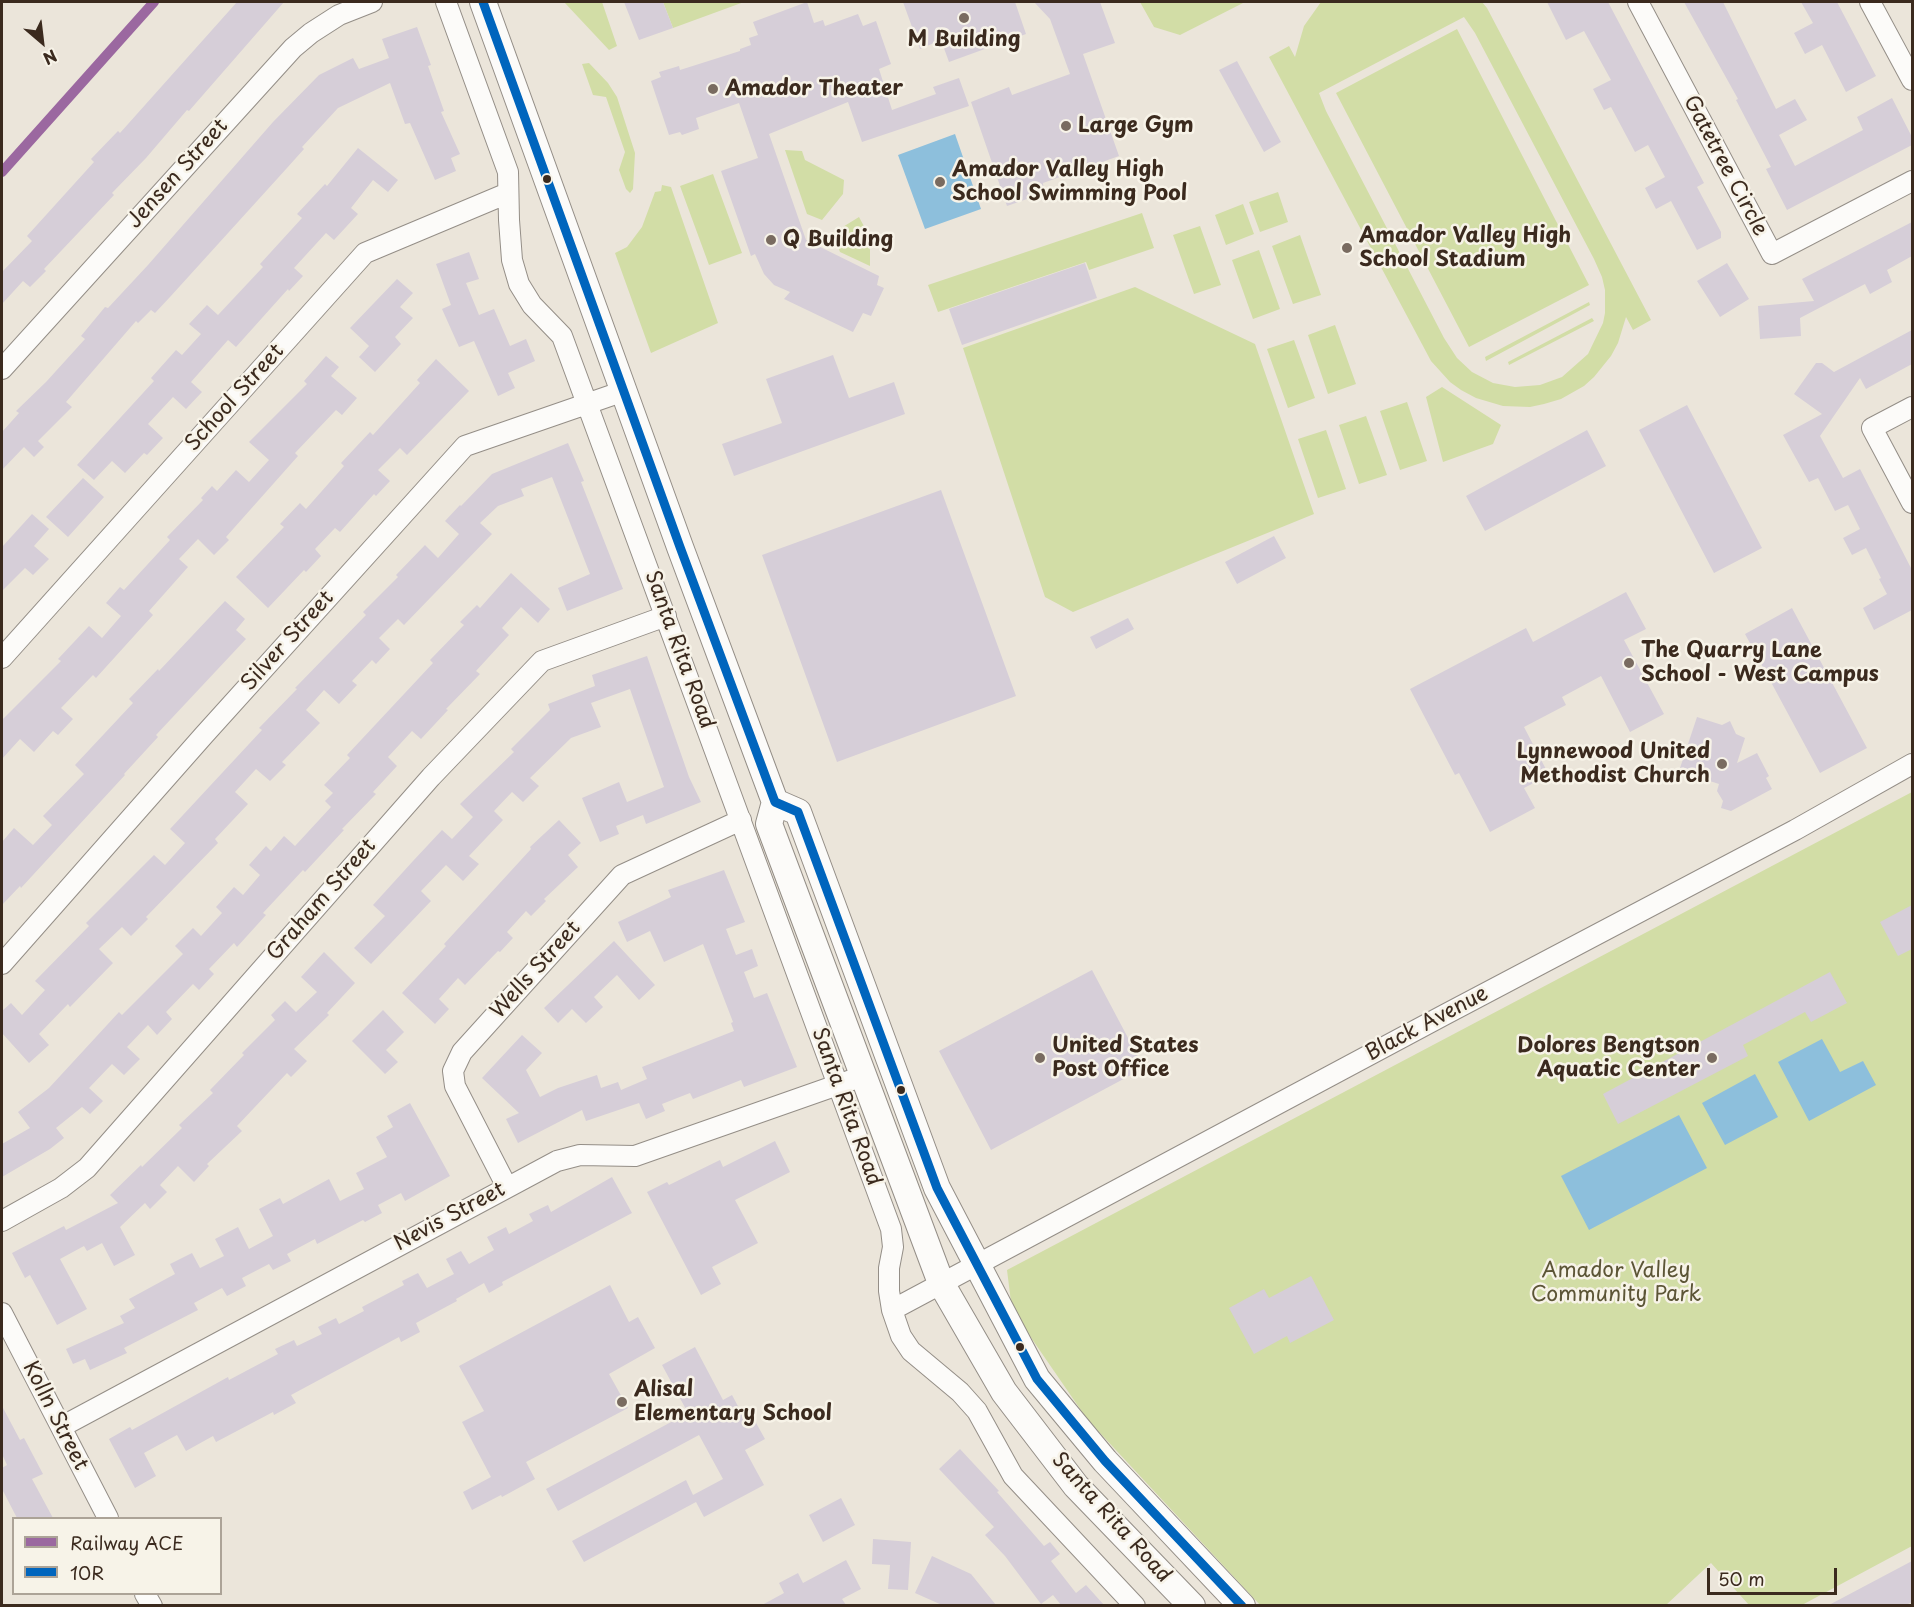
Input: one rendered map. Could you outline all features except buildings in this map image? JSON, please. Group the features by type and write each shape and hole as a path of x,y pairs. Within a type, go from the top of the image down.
{"main road":[{"name":"Santa Rita Road","path":"483,2 775,802 769,824 941,1283 1004,1392 1076,1486 1192,1605"},
{"name":"Santa Rita Road","path":"775,802 798,812 937,1188 1037,1379 1105,1461 1242,1605"},
{"path":"808,929 838,918"}],"street":[{"name":"Jensen Street","path":"2,369 293,48 339,15 372,2"},
{"name":"Santa Rita Road","path":"446,2 508,172 512,260 519,284 532,305 562,336 891,1229 893,1247 889,1268 889,1291 892,1310 901,1336 910,1351 960,1392 977,1411 1013,1476 1135,1605"},
{"name":"Gatetree Circle","path":"1638,2 1772,254 1912,181"},
{"path":"1870,2 1912,80"},
{"name":"School Street","path":"2,658 365,253 508,193"},
{"name":"Silver Street","path":"2,964 204,735 465,446 624,391"},
{"path":"1912,407 1872,428 1912,503"},
{"name":"Graham Street","path":"2,1221 61,1188 87,1168 430,777 542,661 666,616"},
{"name":"Black Avenue","path":"892,1310 1785,835 1912,764"},
{"name":"Wells Street","path":"507,1187 455,1086 453,1071 462,1052 622,875 741,820"},
{"name":"Nevis Street","path":"61,1427 557,1161 580,1155 635,1156 863,1076"},
{"name":"Kolln Street","path":"2,1313 107,1517"}],"green space":[{"path":"564,2 602,2 617,46 609,50"},
{"path":"663,2 744,2 673,28"},
{"path":"1140,2 1245,2 1180,35 1154,27"},
{"path":"1321,2 1482,2 1487,8 1651,320 1633,330 1626,317 1618,343 1611,356 1584,386 1561,399 1544,404 1530,407 1503,406 1476,398 1461,390 1450,382 1431,361 1269,57 1289,46 1295,57 1304,26","holes":["1464,17 1475,33 1594,259 1605,290 1603,323 1588,354 1562,377 1540,385 1515,387 1493,383 1472,372 1457,358 1444,338 1326,111 1319,93"]},
{"path":"1457,29 1589,285 1469,347 1336,93"},
{"path":"589,63 608,83 617,97 635,153 633,189 630,193 626,189 619,170 625,152 606,97 593,95 582,64"},
{"path":"785,150 802,151 805,160 844,180 843,194 822,220 807,214"},
{"path":"713,174 742,253 709,265 680,186"},
{"path":"662,185 671,187 718,323 651,353 615,253 627,247 642,227 655,192 661,191"},
{"path":"1278,192 1288,222 1260,232 1249,202"},
{"path":"1243,204 1254,234 1226,245 1215,215"},
{"path":"1142,213 1154,248 1089,270 1086,262 938,312 928,285"},
{"path":"859,217 866,230 870,266 840,252 833,233"},
{"path":"1200,226 1221,285 1194,294 1173,235"},
{"path":"1300,235 1321,295 1293,304 1272,246"},
{"path":"1259,250 1280,309 1253,319 1232,260"},
{"path":"1135,287 1255,344 1314,514 1073,612 1045,597 963,348"},
{"path":"1589,302 1590,305 1486,361 1485,357"},
{"path":"1592,318 1594,321 1509,365 1508,362"},
{"path":"1335,325 1356,384 1328,394 1308,335"},
{"path":"1294,340 1315,398 1288,408 1267,349"},
{"path":"1442,387 1501,425 1493,444 1443,462 1426,397"},
{"path":"1407,402 1427,461 1400,470 1380,411"},
{"path":"1366,416 1387,475 1359,484 1339,425"},
{"path":"1326,430 1346,489 1318,498 1298,439"},
{"name":"Amador Valley Community Park","path":"1912,792 1912,1546 1802,1605 1749,1605 1711,1563 1666,1605 1260,1605 1087,1419 1012,1310 1007,1270"}],"water":[{"name":"Amador Valley High School Swimming Pool","path":"955,134 981,209 925,229 898,155"},
{"path":"1822,1039 1840,1072 1863,1061 1876,1085 1809,1121 1778,1062"},
{"path":"1755,1074 1778,1117 1725,1145 1702,1103"},
{"path":"1679,1115 1707,1168 1589,1230 1561,1176"}],"rail line":[{"name":"ACE","path":"2,172 154,2"}],"transit line":[{"name":"10R","path":"483,2 680,547 775,802 798,812 937,1188 1037,1379 1105,1461 1242,1606"}],"place":[{"name":"M Building","path":"964,18"},
{"name":"Amador Theater","path":"713,89"},
{"name":"Large Gym","path":"1066,126"},
{"name":"Amador Valley High School Swimming Pool","path":"940,182"},
{"name":"Q Building","path":"771,240"},
{"name":"Amador Valley High School Stadium","path":"1347,248"},
{"name":"The Quarry Lane School - West Campus","path":"1629,663"},
{"name":"Lynnewood United Methodist Church","path":"1722,764"},
{"name":"United States Post Office","path":"1040,1058"},
{"name":"Dolores Bengtson Aquatic Center","path":"1712,1058"},
{"name":"Alisal Elementary School","path":"622,1402"}]}
